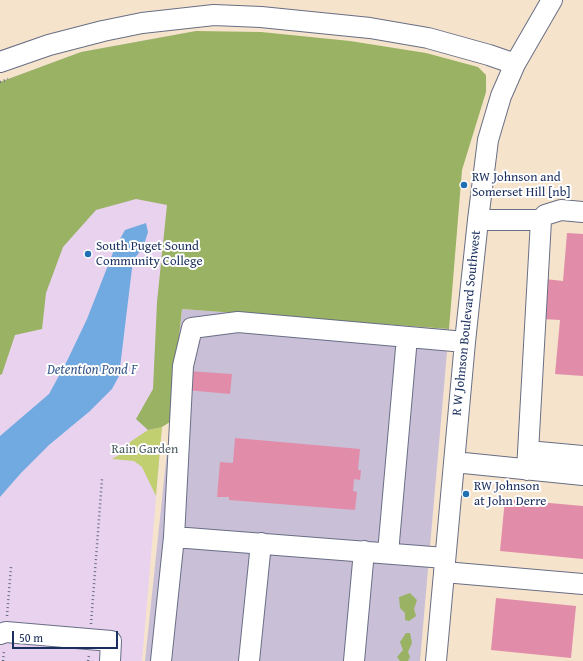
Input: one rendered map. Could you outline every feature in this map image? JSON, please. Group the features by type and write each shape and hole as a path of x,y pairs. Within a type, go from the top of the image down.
{"street":[{"name":"R W Johnson Boulevard Southwest","path":"436,661 465,342 488,140 501,96 515,64 552,0"},
{"path":"0,62 49,45 103,31 142,23 214,16 276,18 370,28 428,38 515,64"},
{"path":"527,460 541,220 545,215 560,210 583,212"},
{"path":"478,220 541,220"},
{"path":"161,661 174,537 183,366 192,328 238,322 465,342"},
{"path":"388,553 407,337"},
{"path":"454,462 527,460 583,456"},
{"path":"527,460 583,475"},
{"path":"174,537 388,553 445,565 583,584"},
{"path":"249,661 260,544"},
{"path":"354,661 364,551"},
{"path":"3,628 6,632 112,641 110,661"}],"path":[{"path":"0,82 15,76"},
{"path":"91,630 102,479"},
{"path":"3,628 11,567"}],"shaded area":[{"name":"South Puget Sound Community College","path":"196,31 142,661 0,661 0,82 81,52"},
{"path":"182,309 449,329 420,661 145,661"}],"green space":[{"path":"196,31 261,32 350,41 426,53 478,67 486,75 486,92 462,170 449,329 182,309 170,422 162,427 148,430 136,419 153,389 157,302 167,205 136,199 96,210 63,247 46,293 42,329 15,335 2,374 0,375 0,82 81,52"},
{"name":"Rain Garden","path":"162,427 156,496 142,467 134,461 112,459 126,451 130,442 148,430"},
{"path":"410,593 417,600 414,609 416,616 409,621 405,620 405,613 400,608 399,597"},
{"path":"406,633 410,633 412,643 408,652 410,657 408,661 400,661 397,657 403,650 400,642"}],"water":[{"name":"Detention Pond F","path":"146,223 148,232 143,248 133,260 119,376 112,389 90,411 49,445 0,497 0,436 49,394 87,319 114,250 125,230"}],"building":[{"path":"567,233 583,234 583,376 555,374 560,320 542,319 545,279 563,281"},
{"path":"187,371 232,374 230,394 186,390"},
{"path":"235,438 360,449 358,470 361,470 360,480 354,479 353,491 357,492 355,510 229,500 229,497 217,497 220,462 233,463"},
{"path":"505,499 583,506 583,559 500,551"},
{"path":"496,598 576,606 571,658 491,650"}],"place":[{"name":"RW Johnson and Somerset Hill [nb]","path":"464,185"},
{"name":"South Puget Sound Community College","path":"88,254"},
{"name":"RW Johnson at John Derre","path":"466,494"}]}
